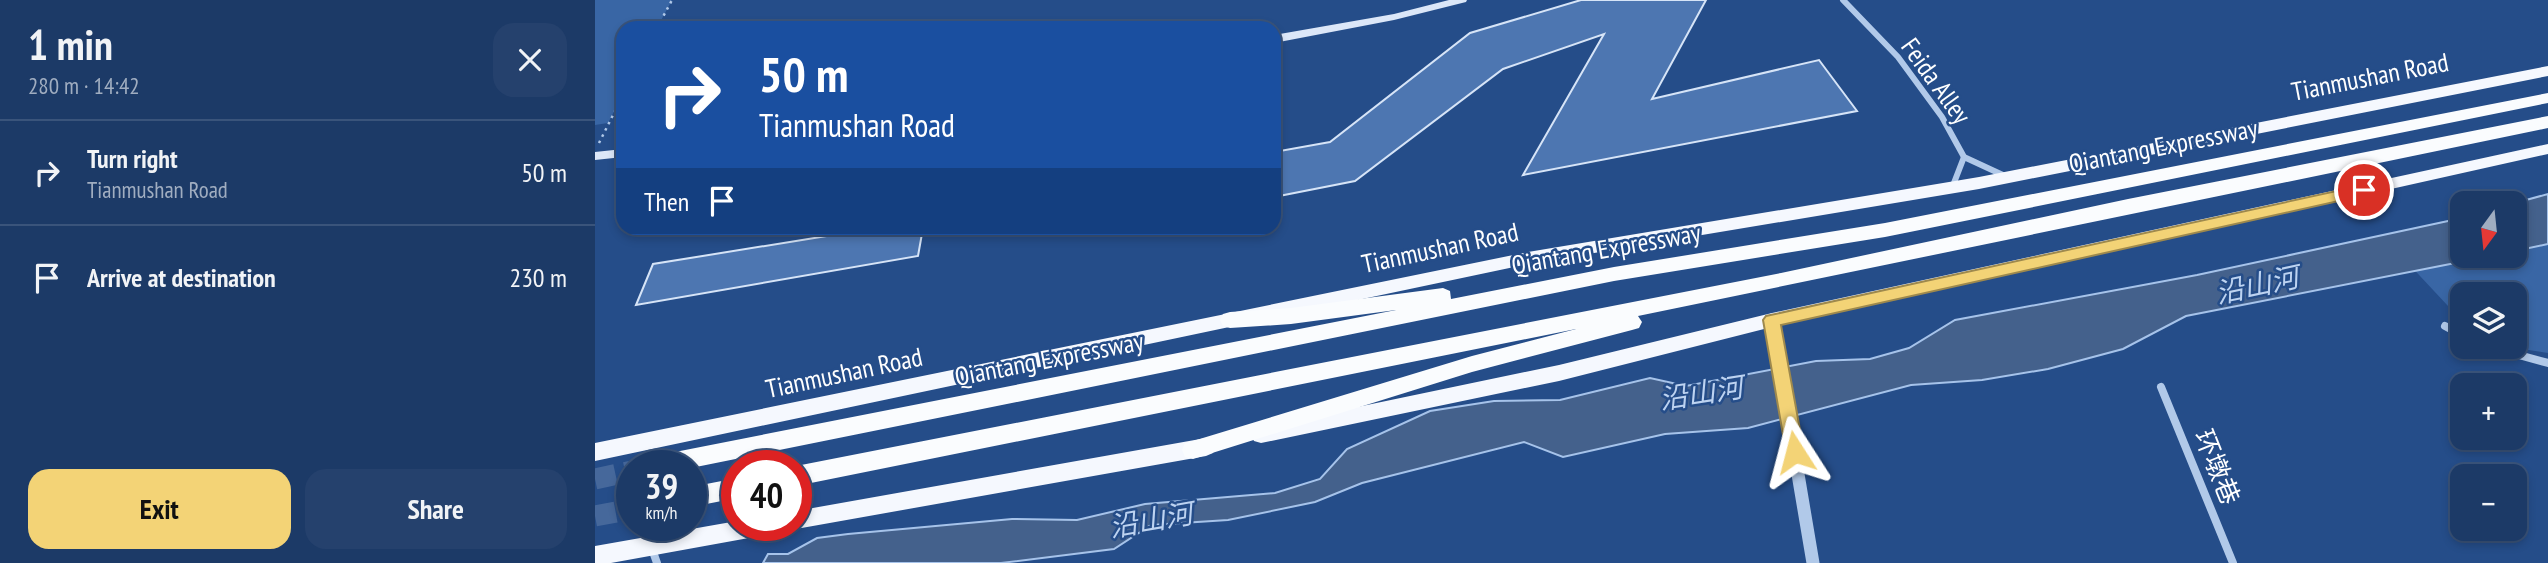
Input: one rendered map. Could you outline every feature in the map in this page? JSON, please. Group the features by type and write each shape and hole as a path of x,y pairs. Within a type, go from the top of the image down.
{"highway":[{"name":"Qiantang Expressway","path":"707,457 1614,274 1885,230 2548,98"},
{"name":"Qiantang Expressway","path":"812,473 1781,280 2141,203 2548,122"},
{"path":"1230,320 1291,316 1614,274"},
{"path":"1193,450 1472,364 1781,280"}],"main road":[{"path":"1281,37 1394,17 1462,0"},
{"name":"Tianmushan Road","path":"595,452 1528,258 2007,178 2548,71"},
{"path":"812,517 1193,450 1559,373 1772,320 2548,149"},
{"path":"595,155 616,154"},
{"path":"595,556 654,554 721,537"}],"street":[{"name":"Feida Alley","path":"1843,0 1898,57 1943,117 1964,157 2007,178"},
{"name":"Feida Alley","path":"1952,188 1964,157"},
{"path":"1772,320 1813,563"},
{"path":"2445,326 2450,329"},
{"path":"2527,357 2548,363"},
{"name":"环墩巷","path":"2161,387 2233,563"}],"path":[{"path":"661,21 672,0"},
{"path":"595,155 616,110"}],"shaded area":[{"path":"595,0 672,0 661,21 616,21 616,108 608,123 595,125"},
{"path":"2548,238 2548,353 2527,350 2527,282 2450,282 2450,308 2406,261 2450,257 2450,268 2527,268 2527,242"}],"water":[{"path":"2548,194 2548,244 2527,248 2527,200"},
{"name":"沿山河","path":"2450,221 2450,264 2186,316 2123,349 2048,369 1982,380 1911,385 1748,428 1665,434 1563,457 1524,442 1362,483 1315,502 1228,520 1151,525 1114,549 1001,563 763,563 768,554 788,554 817,538 1012,519 1077,520 1145,504 1275,493 1320,479 1347,449 1430,411 1494,401 1560,400 1650,378 1686,386 1816,361 1870,359 1909,348 1955,320 2197,275"}],"building":[{"path":"1581,0 1706,0 1652,99 1819,60 1857,111 1523,175 1604,34 1503,69 1355,181 1281,196 1281,151 1330,142 1470,33"},
{"path":"833,235 922,235 918,256 636,305 653,264"}],"tunnel":[{"path":"595,479 616,474"},
{"path":"595,516 616,512"}],"route":[{"path":"1795,452 1772,320 2364,190"}]}
